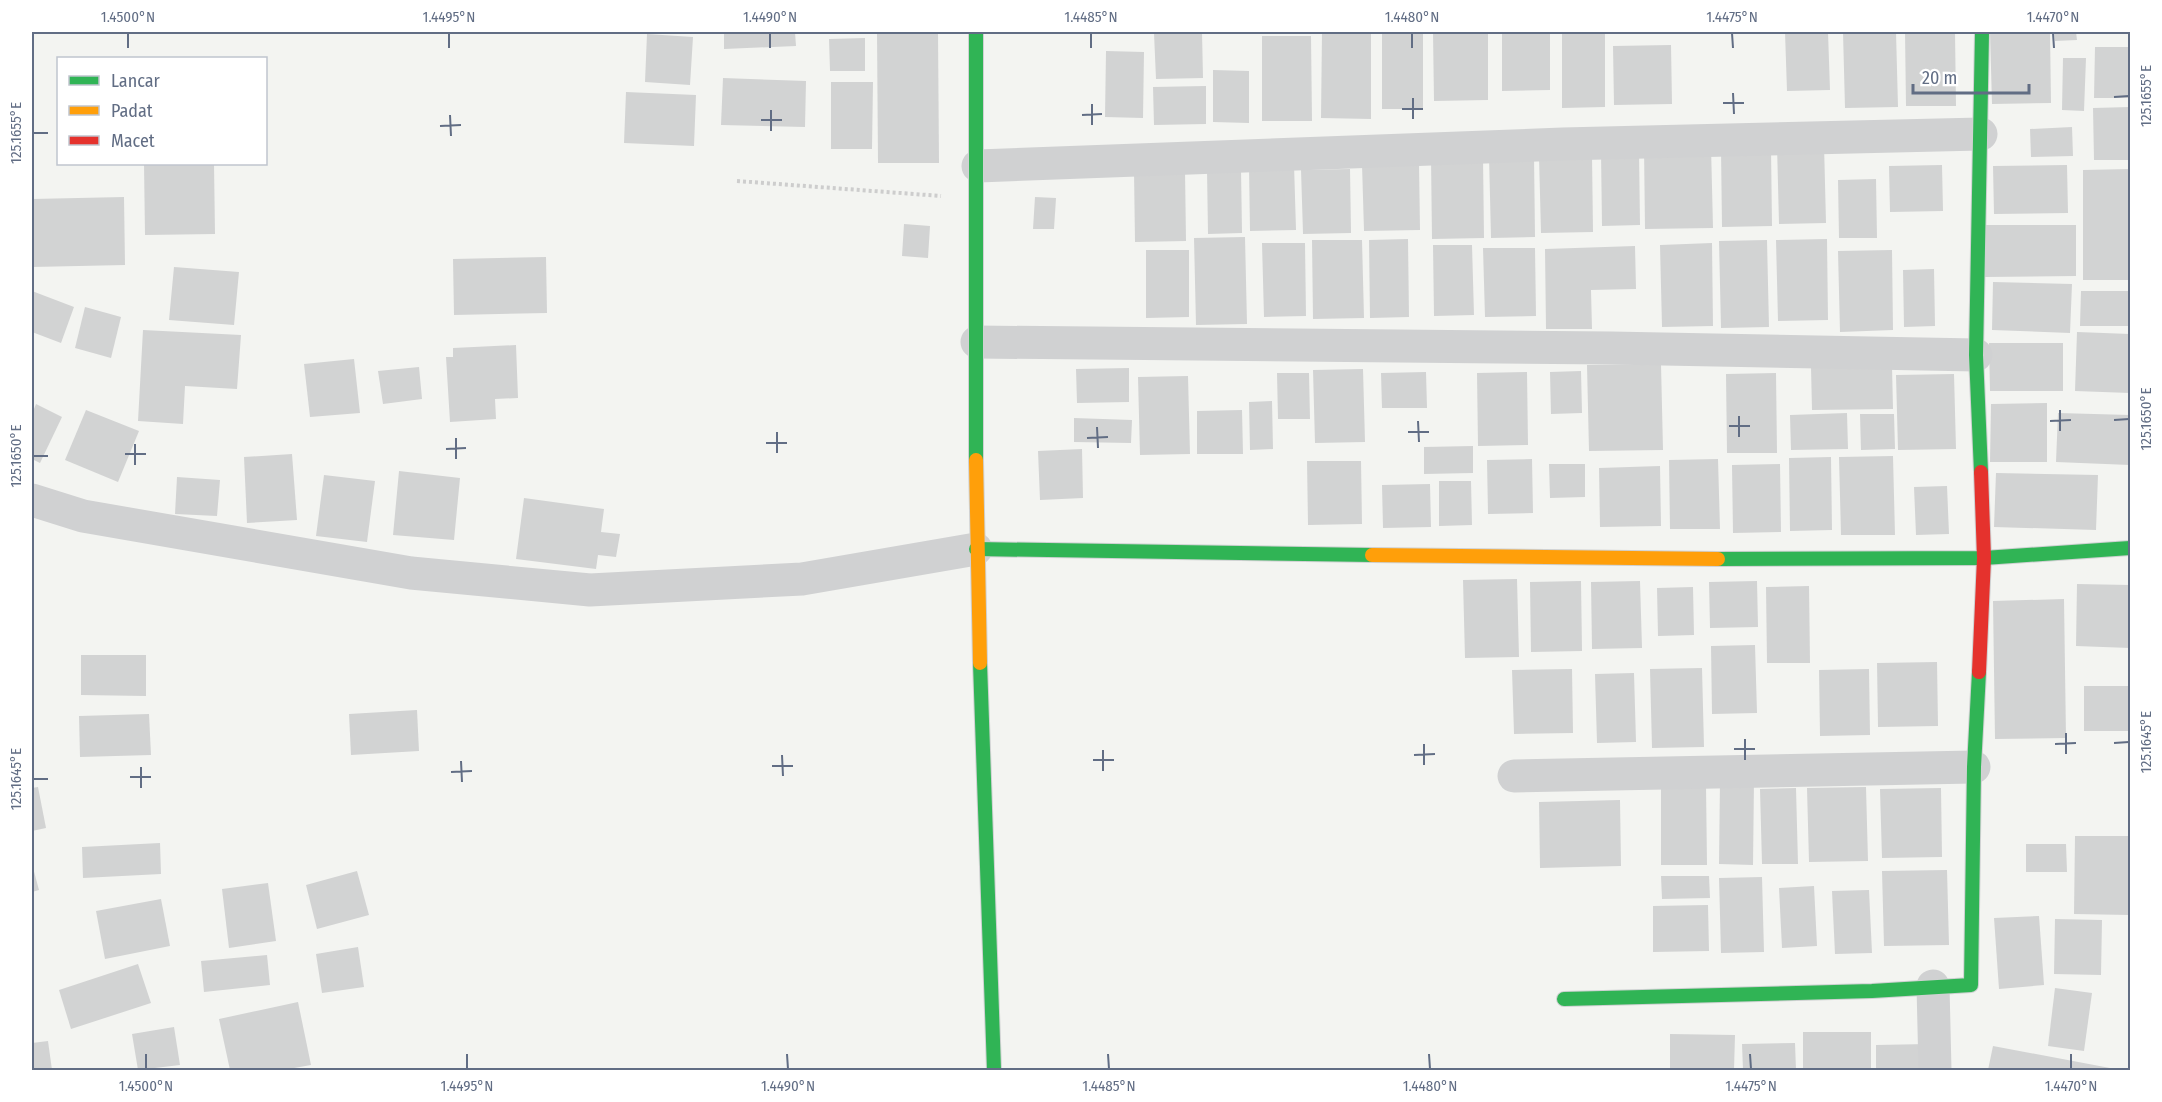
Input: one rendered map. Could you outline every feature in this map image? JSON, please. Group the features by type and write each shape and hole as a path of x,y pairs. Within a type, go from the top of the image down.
{"street":[{"path":"976,32 978,166 976,549 988,1068"},
{"path":"1564,999 1860,991 1971,985 1974,767 1984,558 1976,355 1982,32"},
{"path":"978,166 1530,145 1981,134"},
{"path":"977,342 1611,348 1976,355"},
{"path":"32,500 83,516 411,573 590,590 802,579 976,549 1593,559 1984,558 2130,548"},
{"path":"1514,776 1974,767"},
{"path":"1933,986 1935,1071"}],"path":[{"path":"737,181 978,199"}],"building":[{"path":"724,32 795,32 796,46 724,49"},
{"path":"877,32 938,32 939,163 878,163"},
{"path":"1202,32 1203,78 1156,79 1154,33"},
{"path":"1322,32 1371,32 1371,119 1321,118"},
{"path":"1423,32 1423,109 1382,109 1382,33"},
{"path":"1433,32 1488,32 1488,100 1434,101"},
{"path":"1502,32 1550,32 1550,90 1502,91"},
{"path":"1562,32 1605,32 1605,107 1562,108"},
{"path":"1785,32 1828,32 1830,90 1787,91"},
{"path":"1843,32 1896,32 1898,107 1845,108"},
{"path":"1905,32 1955,32 1956,106 1906,106"},
{"path":"1990,32 2050,32 2051,103 1992,104"},
{"path":"2054,32 2076,32 2077,40 2055,41"},
{"path":"647,34 693,37 690,85 645,82"},
{"path":"1262,36 1311,36 1312,121 1262,121"},
{"path":"865,38 865,71 830,71 829,39"},
{"path":"1671,45 1672,104 1614,105 1613,46"},
{"path":"2095,47 2130,47 2130,98 2094,98"},
{"path":"1106,51 1144,52 1143,118 1105,117"},
{"path":"2063,58 2086,58 2084,111 2062,110"},
{"path":"1213,70 1249,71 1249,123 1213,122"},
{"path":"723,78 806,81 805,127 721,125"},
{"path":"831,82 873,82 872,149 831,149"},
{"path":"1206,86 1206,124 1154,125 1153,87"},
{"path":"626,92 696,95 694,146 624,143"},
{"path":"2130,107 2130,160 2094,160 2093,108"},
{"path":"2072,127 2073,156 2031,157 2030,129"},
{"path":"1824,144 1826,223 1779,224 1777,145"},
{"path":"1711,146 1713,228 1645,229 1644,147"},
{"path":"1771,148 1772,226 1722,227 1721,149"},
{"path":"1639,151 1640,225 1602,226 1601,152"},
{"path":"1489,155 1534,155 1535,237 1491,238"},
{"path":"1592,155 1593,232 1541,233 1539,156"},
{"path":"1483,157 1484,238 1432,239 1431,158"},
{"path":"1419,163 1420,230 1364,231 1362,164"},
{"path":"1294,164 1296,230 1250,231 1249,165"},
{"path":"144,165 214,165 215,234 145,235"},
{"path":"1942,165 1943,211 1890,212 1889,166"},
{"path":"2067,165 2068,213 1994,214 1993,166"},
{"path":"1207,169 1241,169 1242,233 1208,234"},
{"path":"1350,169 1351,233 1303,234 1301,170"},
{"path":"2130,169 2130,280 2083,280 2083,170"},
{"path":"1185,170 1186,241 1135,242 1134,171"},
{"path":"1876,179 1877,238 1839,238 1838,180"},
{"path":"124,197 125,265 32,267 32,199"},
{"path":"1035,197 1056,198 1054,229 1033,229"},
{"path":"904,224 930,226 928,258 902,256"},
{"path":"1985,225 2076,225 2076,276 1985,277"},
{"path":"1245,237 1247,324 1196,325 1194,238"},
{"path":"1408,239 1409,317 1370,318 1369,240"},
{"path":"1827,239 1828,320 1778,321 1776,240"},
{"path":"1312,240 1362,240 1364,318 1313,319"},
{"path":"1767,240 1769,327 1721,328 1719,241"},
{"path":"1262,243 1305,243 1306,316 1264,317"},
{"path":"1712,243 1713,326 1662,327 1660,245"},
{"path":"1433,245 1472,245 1474,315 1434,316"},
{"path":"1635,246 1636,289 1591,290 1592,329 1546,329 1545,249"},
{"path":"1483,248 1535,248 1536,316 1485,317"},
{"path":"1146,250 1189,250 1189,317 1146,318"},
{"path":"1892,250 1893,330 1840,332 1838,251"},
{"path":"546,257 547,313 454,315 453,259"},
{"path":"174,267 239,272 234,325 169,320"},
{"path":"1934,269 1935,326 1904,327 1903,270"},
{"path":"1993,282 2072,284 2070,333 1992,330"},
{"path":"32,291 74,307 61,343 32,332"},
{"path":"2081,291 2130,291 2130,326 2080,326"},
{"path":"85,307 121,317 111,358 75,348"},
{"path":"143,330 241,335 237,389 185,386 183,424 138,421"},
{"path":"2077,332 2130,334 2130,393 2075,391"},
{"path":"1989,343 2063,343 2063,391 1990,391"},
{"path":"516,345 518,398 495,399 496,419 450,422 446,357 453,357 453,348"},
{"path":"354,359 360,413 310,417 304,364"},
{"path":"1661,364 1663,450 1589,451 1587,365"},
{"path":"1892,366 1893,409 1812,410 1811,367"},
{"path":"419,367 422,399 383,404 378,371"},
{"path":"1129,368 1129,402 1077,403 1076,369"},
{"path":"1363,369 1365,442 1315,443 1313,370"},
{"path":"1581,371 1582,413 1551,414 1550,372"},
{"path":"1426,372 1427,408 1382,408 1381,373"},
{"path":"1527,372 1528,445 1478,446 1477,373"},
{"path":"1277,373 1309,373 1310,419 1278,419"},
{"path":"1776,373 1777,453 1727,453 1726,374"},
{"path":"1954,374 1956,449 1898,450 1896,375"},
{"path":"1188,376 1190,454 1140,455 1138,377"},
{"path":"1272,401 1273,449 1250,450 1249,402"},
{"path":"2047,403 2047,462 1990,462 1991,404"},
{"path":"36,404 62,417 40,463 32,459 32,414"},
{"path":"86,410 139,431 118,482 65,460"},
{"path":"1242,410 1243,454 1197,454 1197,411"},
{"path":"1847,413 1848,449 1791,450 1790,415"},
{"path":"2058,413 2130,415 2130,465 2056,462"},
{"path":"1860,414 1894,414 1895,449 1861,450"},
{"path":"1074,418 1132,420 1131,443 1074,442"},
{"path":"1473,446 1473,473 1424,474 1424,447"},
{"path":"1082,449 1083,498 1040,500 1038,451"},
{"path":"292,454 297,520 247,523 244,457"},
{"path":"1893,456 1895,535 1841,535 1839,457"},
{"path":"1831,457 1832,530 1790,531 1789,458"},
{"path":"1532,459 1533,513 1488,514 1487,460"},
{"path":"1718,459 1720,529 1670,529 1669,460"},
{"path":"1307,461 1361,461 1362,524 1308,525"},
{"path":"1549,464 1585,464 1585,497 1550,498"},
{"path":"1780,464 1781,532 1733,533 1732,465"},
{"path":"1660,466 1661,526 1600,527 1599,468"},
{"path":"399,471 460,478 454,540 393,535"},
{"path":"1996,473 2098,475 2096,530 1994,527"},
{"path":"324,475 375,481 367,542 316,536"},
{"path":"177,477 220,480 217,516 175,514"},
{"path":"1439,481 1471,481 1472,525 1439,526"},
{"path":"1430,484 1431,527 1383,528 1382,485"},
{"path":"1947,486 1949,534 1916,535 1914,487"},
{"path":"524,498 604,509 601,532 620,534 616,557 598,555 596,569 516,559"},
{"path":"1517,579 1519,657 1465,658 1463,580"},
{"path":"1581,581 1582,651 1531,652 1530,582"},
{"path":"1640,581 1642,648 1592,649 1591,582"},
{"path":"1757,581 1758,627 1710,628 1709,582"},
{"path":"2077,584 2130,585 2130,648 2076,646"},
{"path":"1809,586 1810,663 1767,663 1766,587"},
{"path":"1693,587 1694,635 1658,636 1657,588"},
{"path":"2064,599 2066,738 1995,739 1993,601"},
{"path":"1755,645 1757,713 1712,714 1711,646"},
{"path":"81,655 146,655 146,696 81,695"},
{"path":"1937,662 1938,726 1878,727 1877,663"},
{"path":"1702,668 1704,747 1652,748 1650,669"},
{"path":"1572,669 1573,733 1514,734 1512,670"},
{"path":"1869,669 1870,735 1820,736 1819,670"},
{"path":"1634,673 1636,742 1597,743 1595,674"},
{"path":"2084,686 2130,686 2130,731 2084,731"},
{"path":"417,710 419,751 351,755 349,714"},
{"path":"149,714 151,755 80,757 79,716"},
{"path":"1720,780 1754,780 1753,865 1719,864"},
{"path":"1661,785 1706,785 1707,865 1661,865"},
{"path":"38,787 46,828 32,831 32,788"},
{"path":"1866,787 1868,861 1809,862 1807,788"},
{"path":"1796,788 1798,864 1762,864 1760,789"},
{"path":"1941,788 1942,857 1882,858 1880,789"},
{"path":"1620,800 1621,866 1540,868 1539,802"},
{"path":"2075,836 2130,836 2130,915 2074,914"},
{"path":"160,843 161,874 83,878 82,847"},
{"path":"2026,844 2066,844 2067,872 2026,872"},
{"path":"32,864 39,890 32,892"},
{"path":"1947,870 1949,945 1884,946 1882,871"},
{"path":"357,871 369,915 317,929 306,885"},
{"path":"1661,876 1709,876 1710,898 1662,899"},
{"path":"1762,877 1764,952 1721,953 1719,878"},
{"path":"268,883 276,941 229,948 222,889"},
{"path":"1814,886 1817,946 1782,948 1779,888"},
{"path":"1869,890 1872,953 1835,954 1832,891"},
{"path":"161,899 170,946 105,959 96,911"},
{"path":"1708,905 1709,951 1653,952 1653,906"},
{"path":"2039,916 2044,985 1999,989 1994,918"},
{"path":"2055,919 2102,920 2101,975 2054,974"},
{"path":"358,947 364,987 322,993 316,954"},
{"path":"267,955 270,985 204,992 201,961"},
{"path":"138,964 151,1003 71,1029 59,990"},
{"path":"2055,988 2092,993 2084,1051 2048,1046"},
{"path":"298,1002 311,1065 283,1070 230,1070 219,1019"},
{"path":"174,1027 180,1065 138,1070 132,1034"},
{"path":"1803,1032 1871,1032 1871,1070 1803,1070"},
{"path":"1670,1034 1735,1035 1734,1070 1670,1070"},
{"path":"48,1041 52,1070 32,1070 32,1043"},
{"path":"1795,1043 1796,1070 1743,1070 1742,1044"},
{"path":"1928,1044 1928,1070 1876,1070 1876,1045"},
{"path":"1993,1046 2110,1068 2109,1070 1988,1070"}],"traffic: fast":[{"path":"976,32 976,460"},
{"path":"1981,472 1976,355 1982,32"},
{"path":"1718,559 1984,558 2130,548"},
{"path":"976,549 1372,555"},
{"path":"980,663 994,1070"},
{"path":"1564,999 1872,991 1971,985 1974,767 1979,672"}],"traffic: slow":[{"path":"976,460 980,663"},
{"path":"1372,555 1718,559"}],"traffic: jam":[{"path":"1979,672 1984,558 1981,472"}]}
